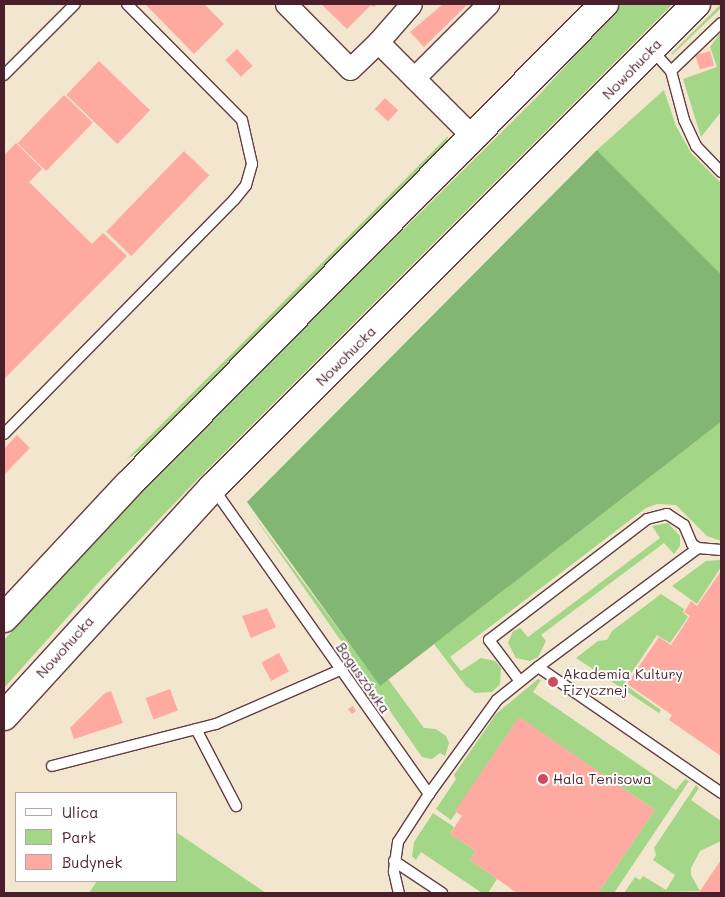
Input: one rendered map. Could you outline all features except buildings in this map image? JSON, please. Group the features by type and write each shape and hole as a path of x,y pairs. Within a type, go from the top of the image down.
{"main road":[{"path":"6,611 128,485 474,138 604,4"},
{"name":"Nowohucka","path":"4,716 64,646 213,487 696,4"}],"street":[{"path":"286,4 350,69 378,42 411,4"},
{"path":"414,78 488,4"},
{"path":"378,42 474,138"}],"lane":[{"path":"4,75 75,4"},
{"path":"4,434 234,200 246,185 252,164 242,120 127,4"},
{"path":"672,71 721,23"},
{"path":"652,49 672,71 684,120 696,146 721,172"},
{"name":"Boguszówka","path":"213,487 429,794"},
{"path":"519,680 489,640 647,519 660,514 676,518 698,548"},
{"path":"400,893 394,861 402,834 488,711 519,680 698,548 721,550"},
{"path":"538,667 721,793"},
{"path":"52,766 216,724 340,670"},
{"path":"196,729 236,806"},
{"path":"394,861 442,893"}],"green space":[{"path":"622,4 673,4 192,485 98,583 4,688 4,640 179,452 539,95"},
{"path":"721,4 721,8 672,55 671,54"},
{"path":"721,32 721,112 701,137 683,79 717,67 710,47"},
{"path":"664,90 676,126 691,153 721,183 721,274 597,150"},
{"path":"448,136 446,146 159,437 126,460"},
{"path":"597,150 721,274 721,422 380,686 247,502"},
{"path":"721,422 721,541 707,536 676,505 657,504 646,508 450,657 461,671 481,658 495,661 501,668 500,684 492,692 475,693 466,686 434,644"},
{"path":"251,512 380,685 388,679 424,728 436,729 446,736 449,743 445,756 440,753 432,759 422,757"},
{"path":"668,523 680,536 680,546 674,554 664,543 541,635 546,641 538,657 530,661 516,658 508,643 513,631 520,628 528,637 660,538 652,526"},
{"path":"721,560 721,567 697,604 672,586 706,561"},
{"path":"661,594 684,609 683,612 688,617 670,643 657,635 624,684 661,710 659,713 576,658 598,641 607,640 612,631"},
{"path":"538,679 541,680 533,692 676,790 685,779 689,781 614,893 598,893 655,810 520,718 451,820 436,809 456,779 454,775 496,714"},
{"path":"696,785 699,788 691,800 721,821 721,841 700,851 691,868 691,875 700,891 624,893 635,877 640,880 643,876 666,890 675,875 653,860 656,855 654,848"},
{"path":"433,813 454,827 450,834 476,851 470,860 497,879 488,893 482,893 421,852 416,860 412,856 414,842"},
{"path":"178,833 266,893 89,893 96,882 178,882"}],"place":[{"name":"Akademia Kultury Fizycznej","path":"553,682"},
{"name":"Hala Tenisowa","path":"543,779"}]}
